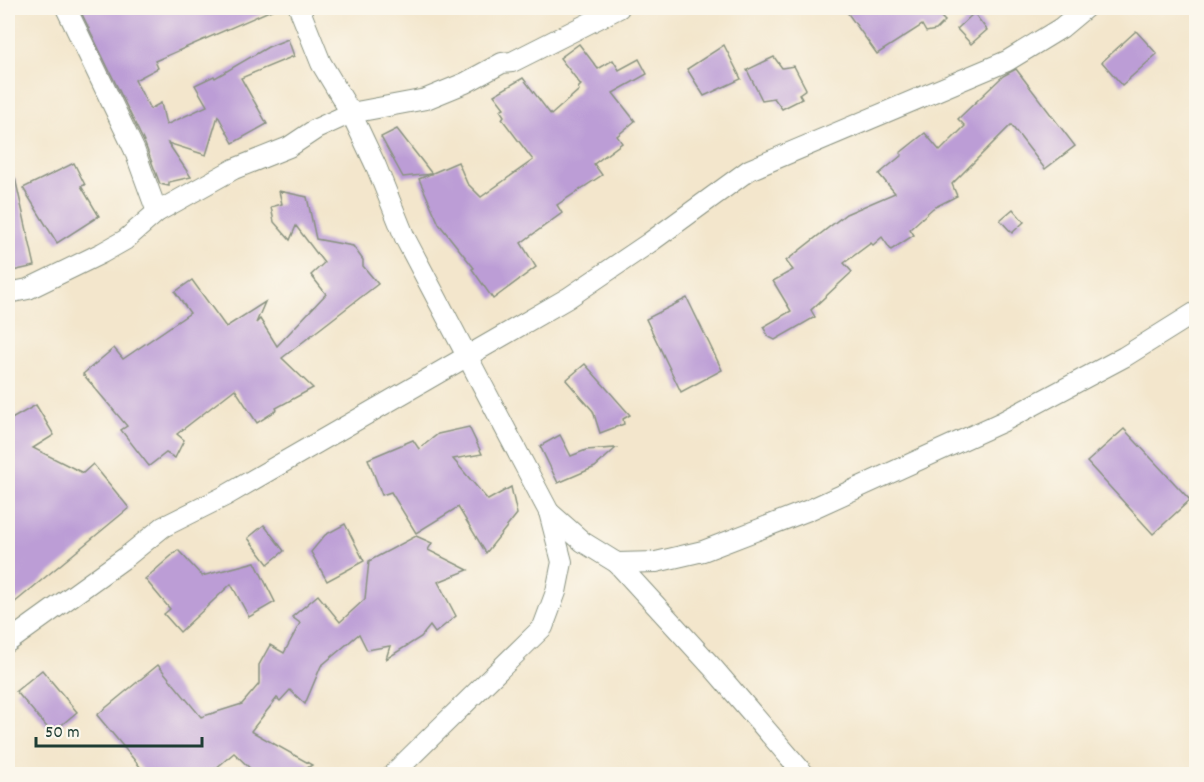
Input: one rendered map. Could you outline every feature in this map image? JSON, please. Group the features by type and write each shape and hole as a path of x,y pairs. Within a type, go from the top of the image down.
{"street":[{"path":"66,8 134,149 157,212"},
{"path":"299,8 321,63 351,113 405,238 466,358 549,512 562,562 556,592 543,627 393,774"},
{"path":"8,293 28,289 102,253 125,240 157,212 234,169 289,147 316,129 351,113 426,99 465,83 502,63 512,62 619,8"},
{"path":"8,642 164,527 225,496 378,405 466,358 577,292 649,243 748,170 1007,61 1061,28 1085,8"},
{"path":"617,564 656,562 703,551 809,510 1002,422 1124,357 1197,312"},
{"path":"549,512 583,542 617,564 714,669 804,774"}],"building":[{"path":"79,8 276,8 155,61 158,68 135,80 150,109 161,103 166,125 207,106 195,85 214,76 215,78 268,47 288,39 294,56 241,78 267,124 233,143 218,116 206,155 168,143 191,177 169,182 169,186 160,184 145,144"},
{"path":"844,8 947,8 938,14 945,21 936,30 926,32 922,25 877,54"},
{"path":"974,13 987,30 971,44 957,29"},
{"path":"1136,31 1157,54 1122,85 1102,62"},
{"path":"579,44 598,69 613,60 619,70 639,59 647,74 613,93 635,121 617,136 622,143 594,164 602,175 557,205 562,213 521,243 536,267 493,299 472,269 474,268 439,224 419,179 458,162 467,183 481,197 533,160 502,119 504,116 500,110 504,108 494,95 523,78 551,115 579,90 581,85 560,58"},
{"path":"724,45 741,79 704,96 687,69"},
{"path":"774,57 782,68 794,66 806,89 799,94 802,99 782,109 774,98 762,100 747,70"},
{"path":"1016,69 1075,146 1045,169 1011,125 952,184 957,196 933,208 910,229 914,235 891,250 882,237 873,245 871,243 844,263 852,272 811,310 815,317 775,340 769,337 763,327 791,311 773,281 793,270 786,261 846,214 895,193 879,174 925,133 940,151 965,126 958,119 1003,76"},
{"path":"397,129 432,174 403,177 381,137"},
{"path":"74,163 85,185 81,186 99,216 57,243 23,188"},
{"path":"15,178 35,266 8,272 8,179"},
{"path":"279,191 307,197 316,239 353,246 363,260 363,266 378,284 282,358 313,388 276,408 277,410 257,423 235,389 177,434 184,440 175,458 166,453 149,466 121,430 127,426 83,374 114,348 123,359 190,313 175,292 192,280 226,327 265,302 256,323 260,319 277,346 326,294 311,275 324,263 296,226 290,240 274,222 271,207 282,204"},
{"path":"1013,209 1024,222 1012,233 1000,220"},
{"path":"687,298 722,370 681,392 646,319"},
{"path":"585,364 630,415 623,419 624,424 600,433 593,411 566,380"},
{"path":"36,405 54,435 33,448 83,473 93,464 129,508 8,608 8,421"},
{"path":"469,427 482,454 453,459 488,500 511,487 517,514 486,553 458,507 416,533 391,492 382,495 368,459 413,440 419,449 438,434"},
{"path":"1124,429 1190,500 1153,534 1087,462"},
{"path":"560,435 571,456 586,450 616,448 595,467 558,483 540,446"},
{"path":"345,524 364,561 327,581 311,552 325,535"},
{"path":"264,525 284,551 268,564 248,538"},
{"path":"416,536 432,543 428,550 468,570 438,582 456,616 435,633 430,626 421,637 386,659 390,646 367,650 359,634 321,666 305,704 290,690 280,701 277,698 251,731 312,765 298,774 256,774 234,753 209,774 146,774 97,715 158,665 201,717 242,704 259,684 259,665 270,645 284,653 300,623 292,617 318,595 340,622 365,599 369,561"},
{"path":"178,550 202,576 255,562 275,602 249,617 231,584 180,632 164,614 170,609 145,579"},
{"path":"42,670 77,712 52,733 16,691"}]}
